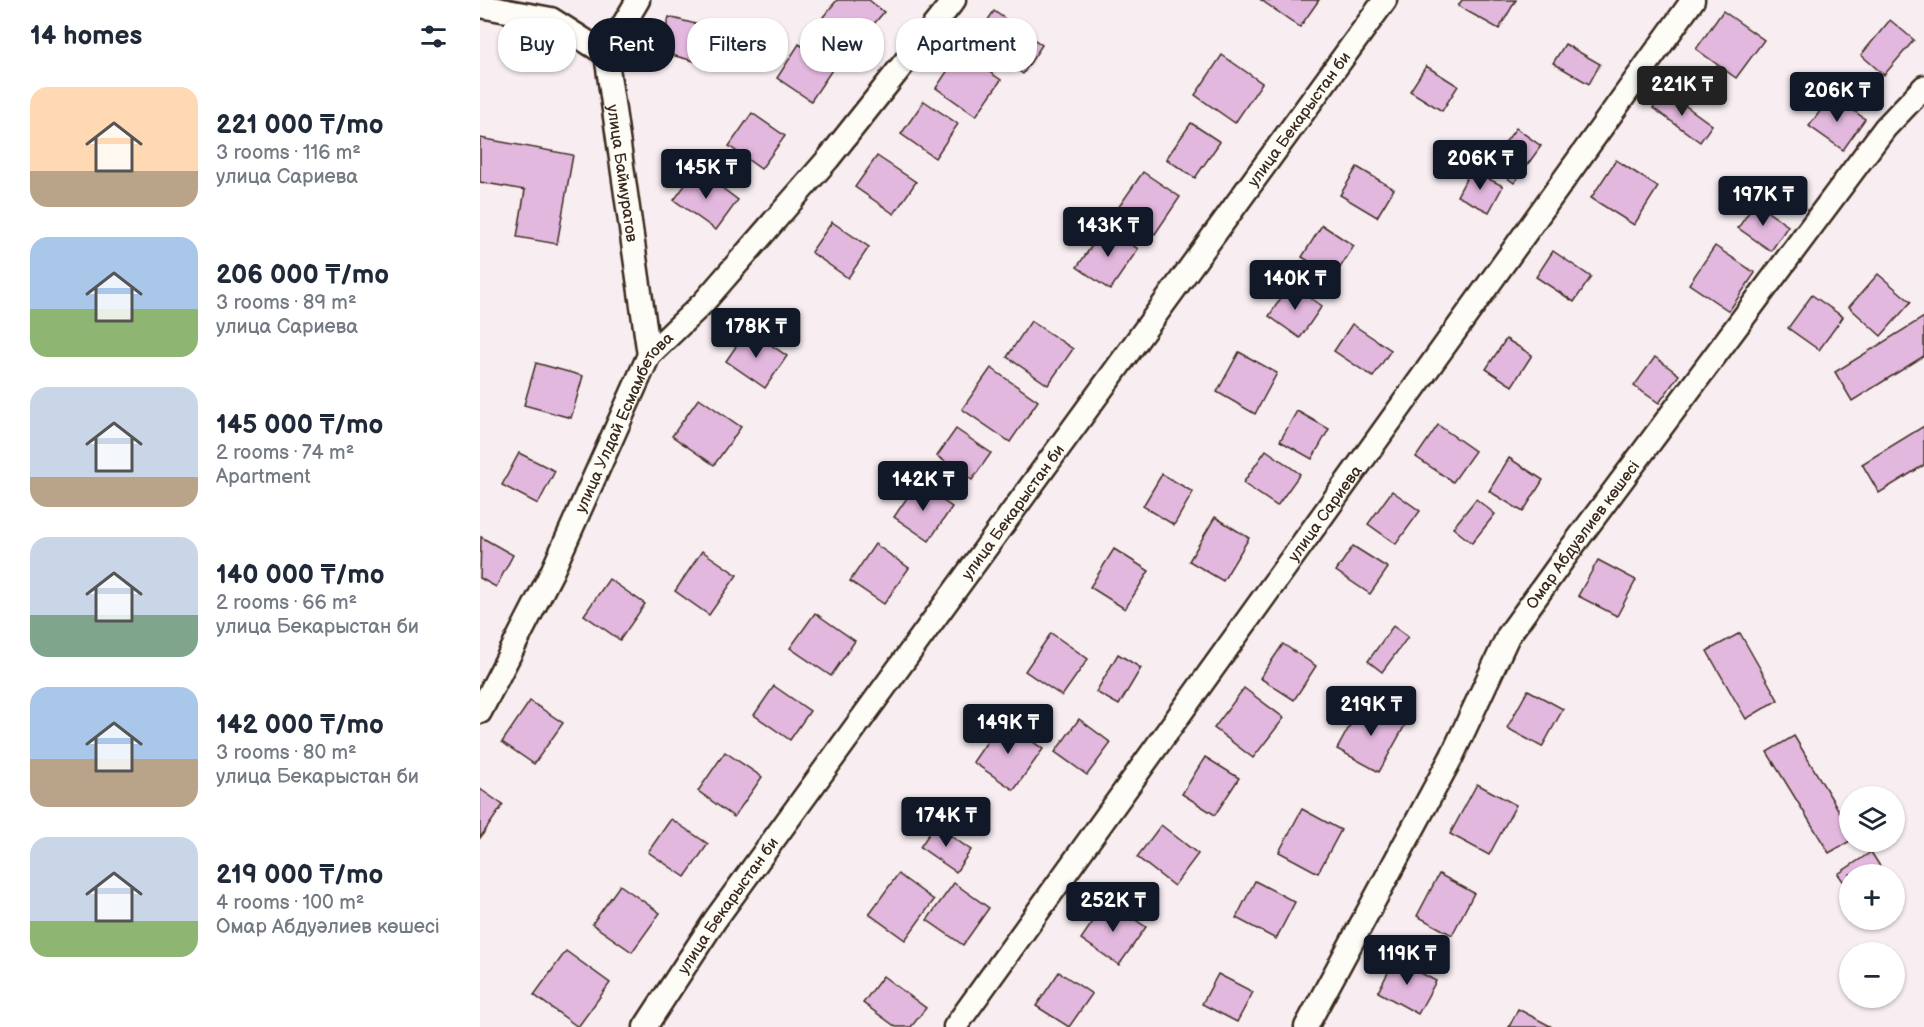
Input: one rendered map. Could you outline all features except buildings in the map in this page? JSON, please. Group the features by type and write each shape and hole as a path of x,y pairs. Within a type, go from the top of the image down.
{"street":[{"path":"627,18 638,0"},
{"name":"улица Улдай Есмамбетова","path":"480,712 552,572 649,355 703,303 828,159 954,0"},
{"name":"улица Бекарыстан би","path":"645,1027 716,920 1384,0"},
{"name":"улица Сариева","path":"955,1027 1693,0"},
{"path":"487,4 551,19 588,43"},
{"name":"улица Баймуратов","path":"609,72 649,355"},
{"name":"Омар Абдуәлиев көшесі","path":"1306,1027 1452,756 1508,636 1878,137 1924,87"}]}
